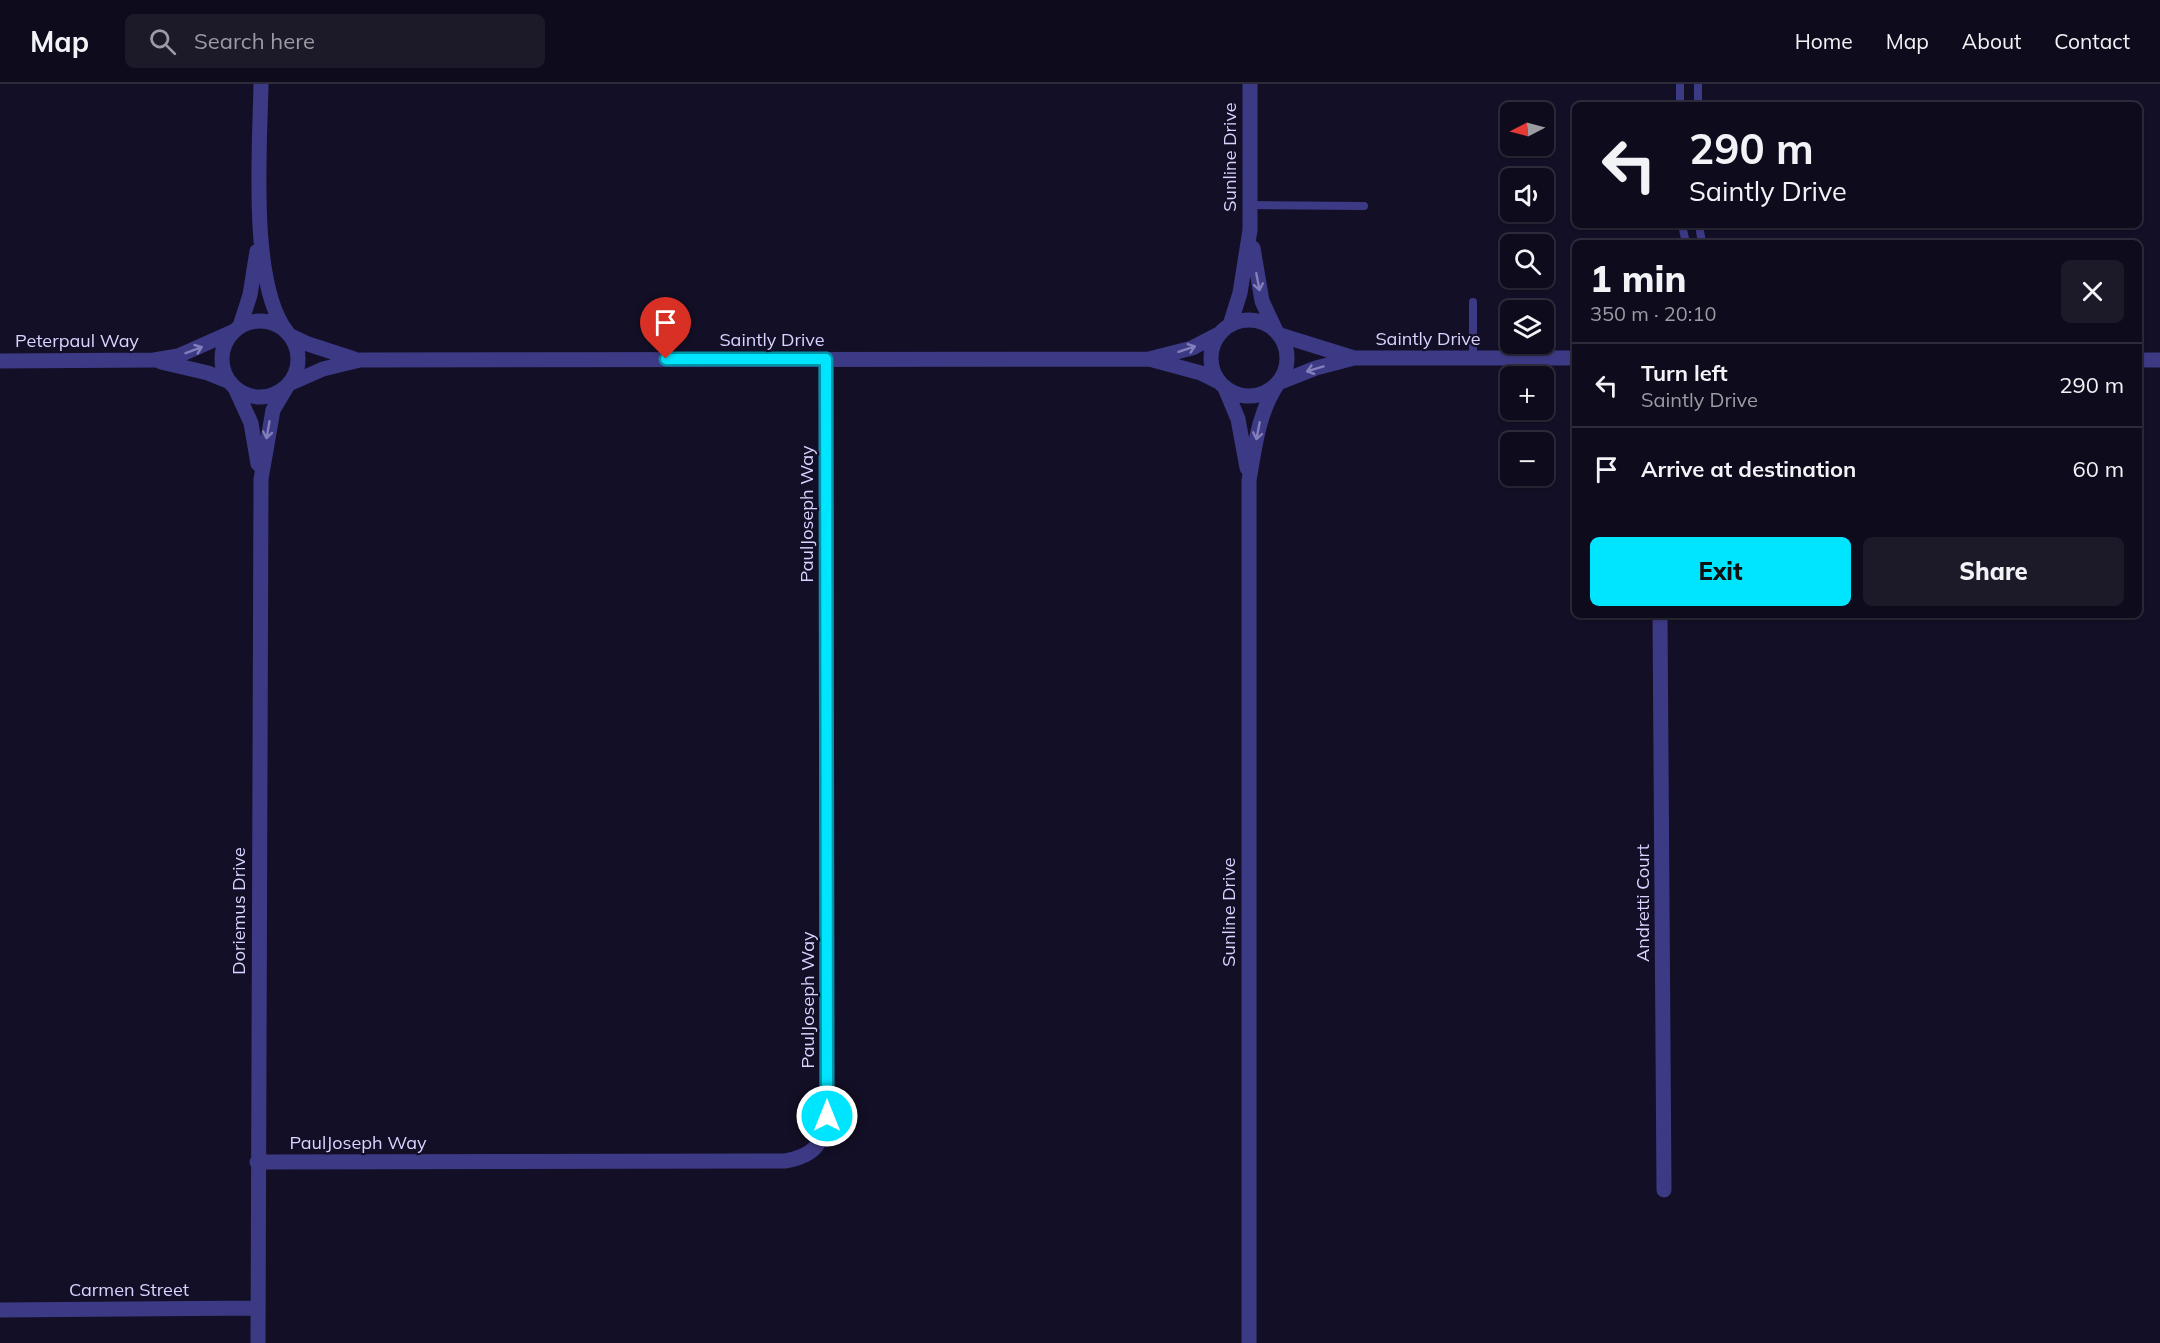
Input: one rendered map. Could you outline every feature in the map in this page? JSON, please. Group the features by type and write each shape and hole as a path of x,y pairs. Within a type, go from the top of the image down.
{"street":[{"path":"260,230 271,303 296,347 298,360 296,373 288,384 282,390 266,397 250,396 233,385 223,368 222,353 236,329 254,278 260,230 261,84"},
{"name":"Sunline Drive","path":"1226,329 1240,293 1250,230 1250,84"},
{"name":"Sunline Drive","path":"1250,230 1262,301 1278,333"},
{"path":"1254,320 1267,324 1278,333 1286,347 1287,360 1285,372 1277,384 1263,394 1247,397 1232,392 1222,385 1212,368 1211,353 1217,338 1226,329 1242,321 1254,320"},
{"path":"236,329 250,321 264,321 277,324 289,334"},
{"name":"Peterpaul Way","path":"0,361 153,360 178,356 236,329"},
{"name":"Saintly Drive","path":"288,384 323,369 360,360 1149,359 1192,348 1226,329"},
{"name":"Saintly Drive","path":"1278,333 1300,343 1354,358"},
{"name":"Saintly Drive","path":"289,334 316,347 360,360"},
{"name":"Saintly Drive","path":"1277,384 1316,368 1354,358 1572,358"},
{"name":"PaulJoseph Way","path":"257,1162 785,1161 802,1158 815,1149 824,1135 827,1116 826,359"},
{"name":"Saintly Drive","path":"1149,359 1201,374 1222,385"},
{"name":"Peterpaul Way","path":"153,360 201,371 233,385"},
{"path":"2142,360 2160,360"},
{"name":"Doriemus Drive","path":"258,1343 261,479 273,410 288,384"},
{"name":"Sunline Drive","path":"1249,1343 1249,480 1260,419 1277,384"},
{"name":"Doriemus Drive","path":"233,385 251,423 261,479"},
{"name":"Sunline Drive","path":"1222,385 1238,419 1249,480"},
{"name":"Andretti Court","path":"1660,618 1664,1190"},
{"name":"Carmen Street","path":"0,1310 258,1308"}],"lane":[{"path":"1680,84 1680,102"},
{"path":"1698,84 1698,102"},
{"path":"1250,205 1364,206"},
{"path":"1473,302 1473,358"}],"route":[{"path":"666,359 826,359 827,1116"}]}
